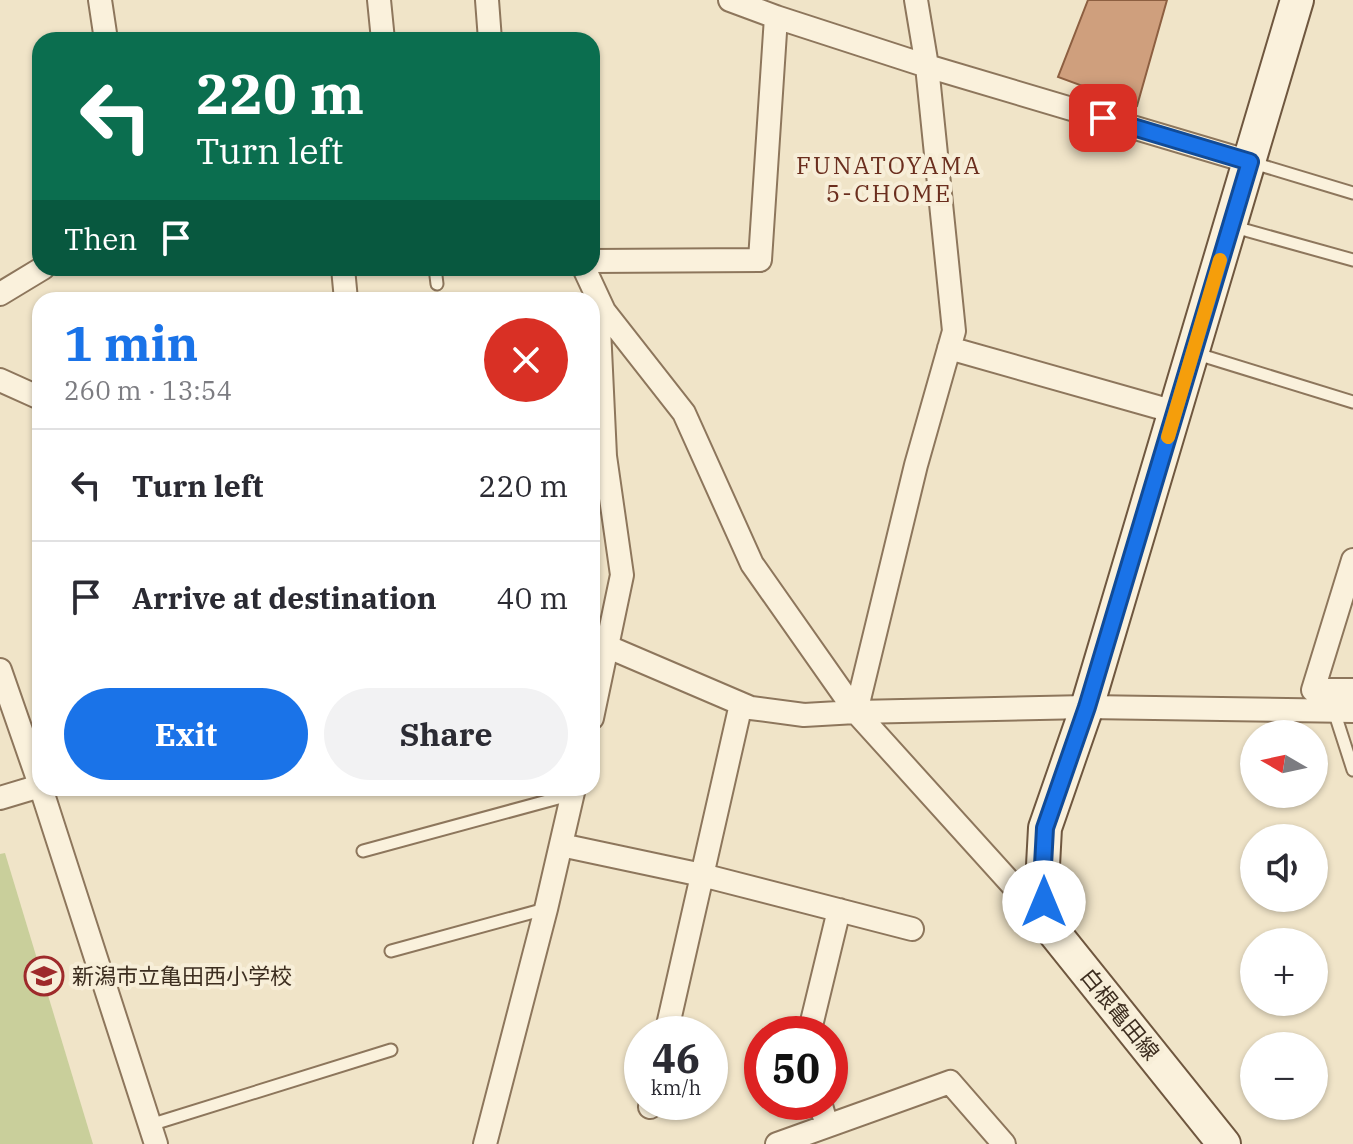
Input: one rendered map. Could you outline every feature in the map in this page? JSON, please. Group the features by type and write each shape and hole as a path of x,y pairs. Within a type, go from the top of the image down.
{"main road":[{"path":"1045,921 1042,884 1045,828 1087,707 1297,0"},
{"name":"白根亀田線","path":"1045,921 1224,1144"}],"street":[{"path":"100,0 105,32"},
{"path":"379,0 382,32"},
{"path":"487,0 489,32"},
{"path":"730,0 927,66 1250,162"},
{"path":"856,712 916,465 954,331 927,66 916,0"},
{"path":"600,261 760,260 776,17"},
{"path":"0,294 32,275"},
{"path":"600,302 684,413 752,564 856,712 1045,921"},
{"path":"600,325 604,311"},
{"path":"949,348 1175,412"},
{"path":"600,349 605,456 622,575 600,643 751,708 804,715 1087,707 1344,711"},
{"path":"0,380 32,394"},
{"path":"1353,560 1313,690 1353,690"},
{"path":"0,670 32,763"},
{"path":"670,1016 741,704"},
{"path":"0,798 32,788"},
{"path":"43,796 153,1134"},
{"path":"485,1144 573,796"},
{"path":"561,845 702,875 912,929"},
{"path":"813,1016 839,910"},
{"path":"777,1144 950,1082 1004,1144"},
{"path":"825,1120 827,1126"}],"lane":[{"path":"1250,162 1353,193"},
{"path":"1231,225 1353,260"},
{"path":"436,276 437,284"},
{"path":"1193,353 1353,402"},
{"path":"1344,711 1353,770"},
{"path":"363,851 556,796"},
{"path":"391,951 546,909"},
{"path":"153,1134 391,1050"}],"green space":[{"path":"5,853 93,1144 0,1144 0,854"}],"building":[{"path":"1088,0 1167,0 1137,106 1058,77"}],"slow traffic":[{"path":"1168,437 1220,260"}],"place":[{"name":"新潟市立亀田西小学校","path":"44,976"}],"district":[{"name":"FUNATOYAMA 5-CHOME","path":"889,180"}],"route":[{"path":"1044,902 1045,828 1087,707 1250,162 1103,118"}]}
